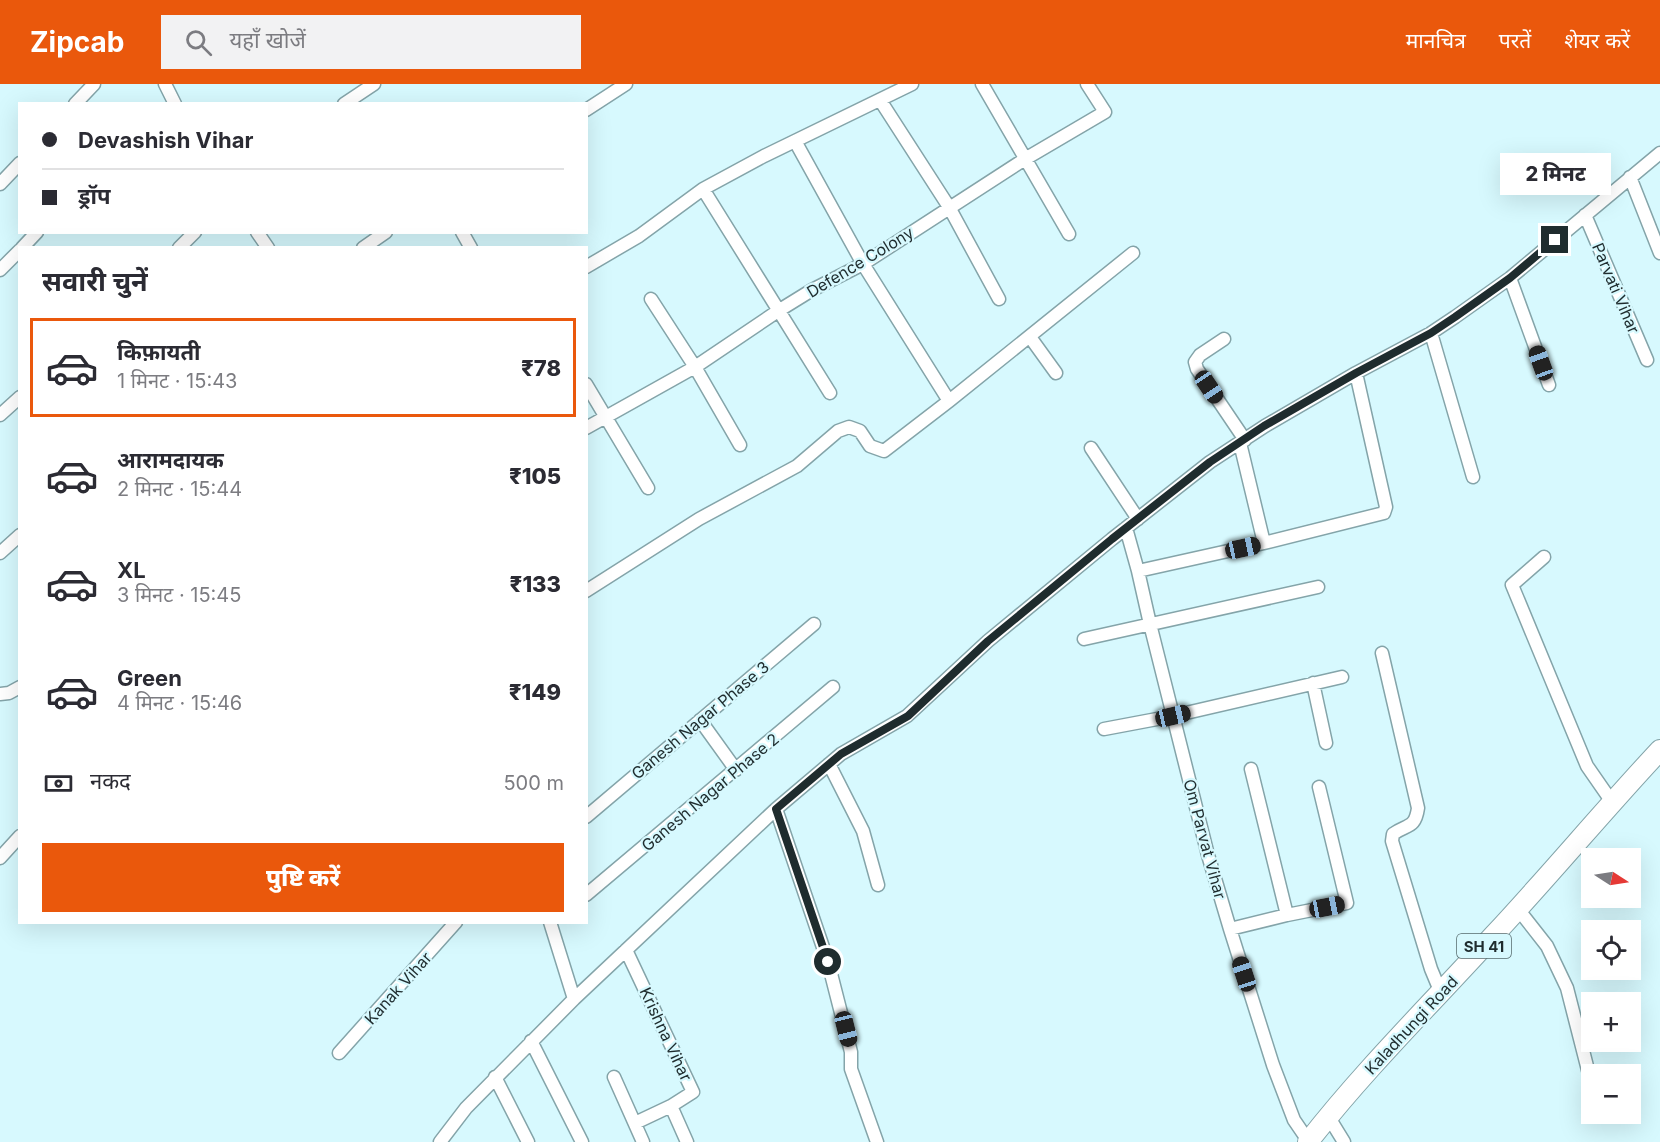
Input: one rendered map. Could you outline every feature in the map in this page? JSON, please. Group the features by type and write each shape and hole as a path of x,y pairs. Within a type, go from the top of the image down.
{"main road":[{"name":"Kaladhungi Road","path":"1308,1142 1364,1075 1518,909 1660,750"}],"street":[{"path":"77,102 94,84"},
{"path":"165,84 174,102"},
{"path":"347,102 374,84"},
{"path":"588,109 626,84"},
{"path":"588,266 639,236 703,189 912,84"},
{"path":"982,84 1069,234"},
{"name":"Defence Colony","path":"588,427 695,367 778,311 812,290 863,264 1024,159 1105,112 1087,84"},
{"path":"880,100 949,207 999,299"},
{"path":"795,141 863,264 949,401"},
{"path":"440,1142 466,1108 573,999 776,809 841,754 908,716 988,641 1210,462 1264,426 1431,333 1510,278 1660,153"},
{"path":"0,184 18,165"},
{"path":"1630,177 1660,253"},
{"path":"703,189 830,393"},
{"name":"Parvati Vihar","path":"1585,215 1647,360"},
{"path":"24,246 35,234"},
{"path":"181,246 193,234"},
{"path":"366,246 383,234"},
{"path":"0,270 18,252"},
{"path":"588,590 699,519 797,466 838,431 849,427 860,431 870,446 884,451 1133,253"},
{"path":"1510,278 1549,385"},
{"path":"651,299 695,367 740,445"},
{"path":"1431,333 1473,477"},
{"path":"1030,337 1056,373"},
{"path":"1224,339 1200,355 1195,362 1197,369 1243,442 1264,543"},
{"path":"1138,571 1384,513 1386,507 1356,373"},
{"path":"588,387 648,488"},
{"path":"0,415 18,399"},
{"path":"1091,448 1138,519"},
{"name":"Om Parvat Vihar","path":"1126,528 1208,855 1273,1065 1294,1120 1308,1142"},
{"path":"0,554 18,537"},
{"path":"1544,557 1512,585 1587,766 1612,802"},
{"path":"1084,639 1318,586"},
{"name":"Ganesh Nagar Phase 3","path":"588,815 814,624"},
{"path":"1382,653 1418,808 1416,819 1412,824 1393,834 1392,841 1431,969 1441,993"},
{"path":"1104,729 1173,716 1342,677"},
{"path":"1313,683 1326,743"},
{"name":"Ganesh Nagar Phase 2","path":"588,893 832,687"},
{"path":"0,694 9,693 18,688"},
{"path":"700,720 736,770"},
{"path":"829,764 863,831 878,885"},
{"path":"1251,768 1287,915"},
{"path":"1230,929 1347,903 1319,788"},
{"path":"776,809 828,962 851,1052 851,1069 877,1142"},
{"path":"0,858 18,838"},
{"path":"1518,909 1547,946 1567,988 1586,1064"},
{"name":"Kanak Vihar","path":"339,1053 454,924"},
{"path":"552,924 573,999"},
{"name":"Krishna Vihar","path":"626,950 693,1092 671,1106 687,1142"},
{"path":"531,1041 582,1142"},
{"path":"495,1077 528,1142"},
{"path":"614,1077 644,1142"},
{"path":"635,1123 671,1106"},
{"path":"1328,1116 1344,1142"}],"route":[{"path":"828,962 776,809 841,754 908,716 988,641 1210,462 1264,426 1431,333 1510,278 1555,240"}]}
